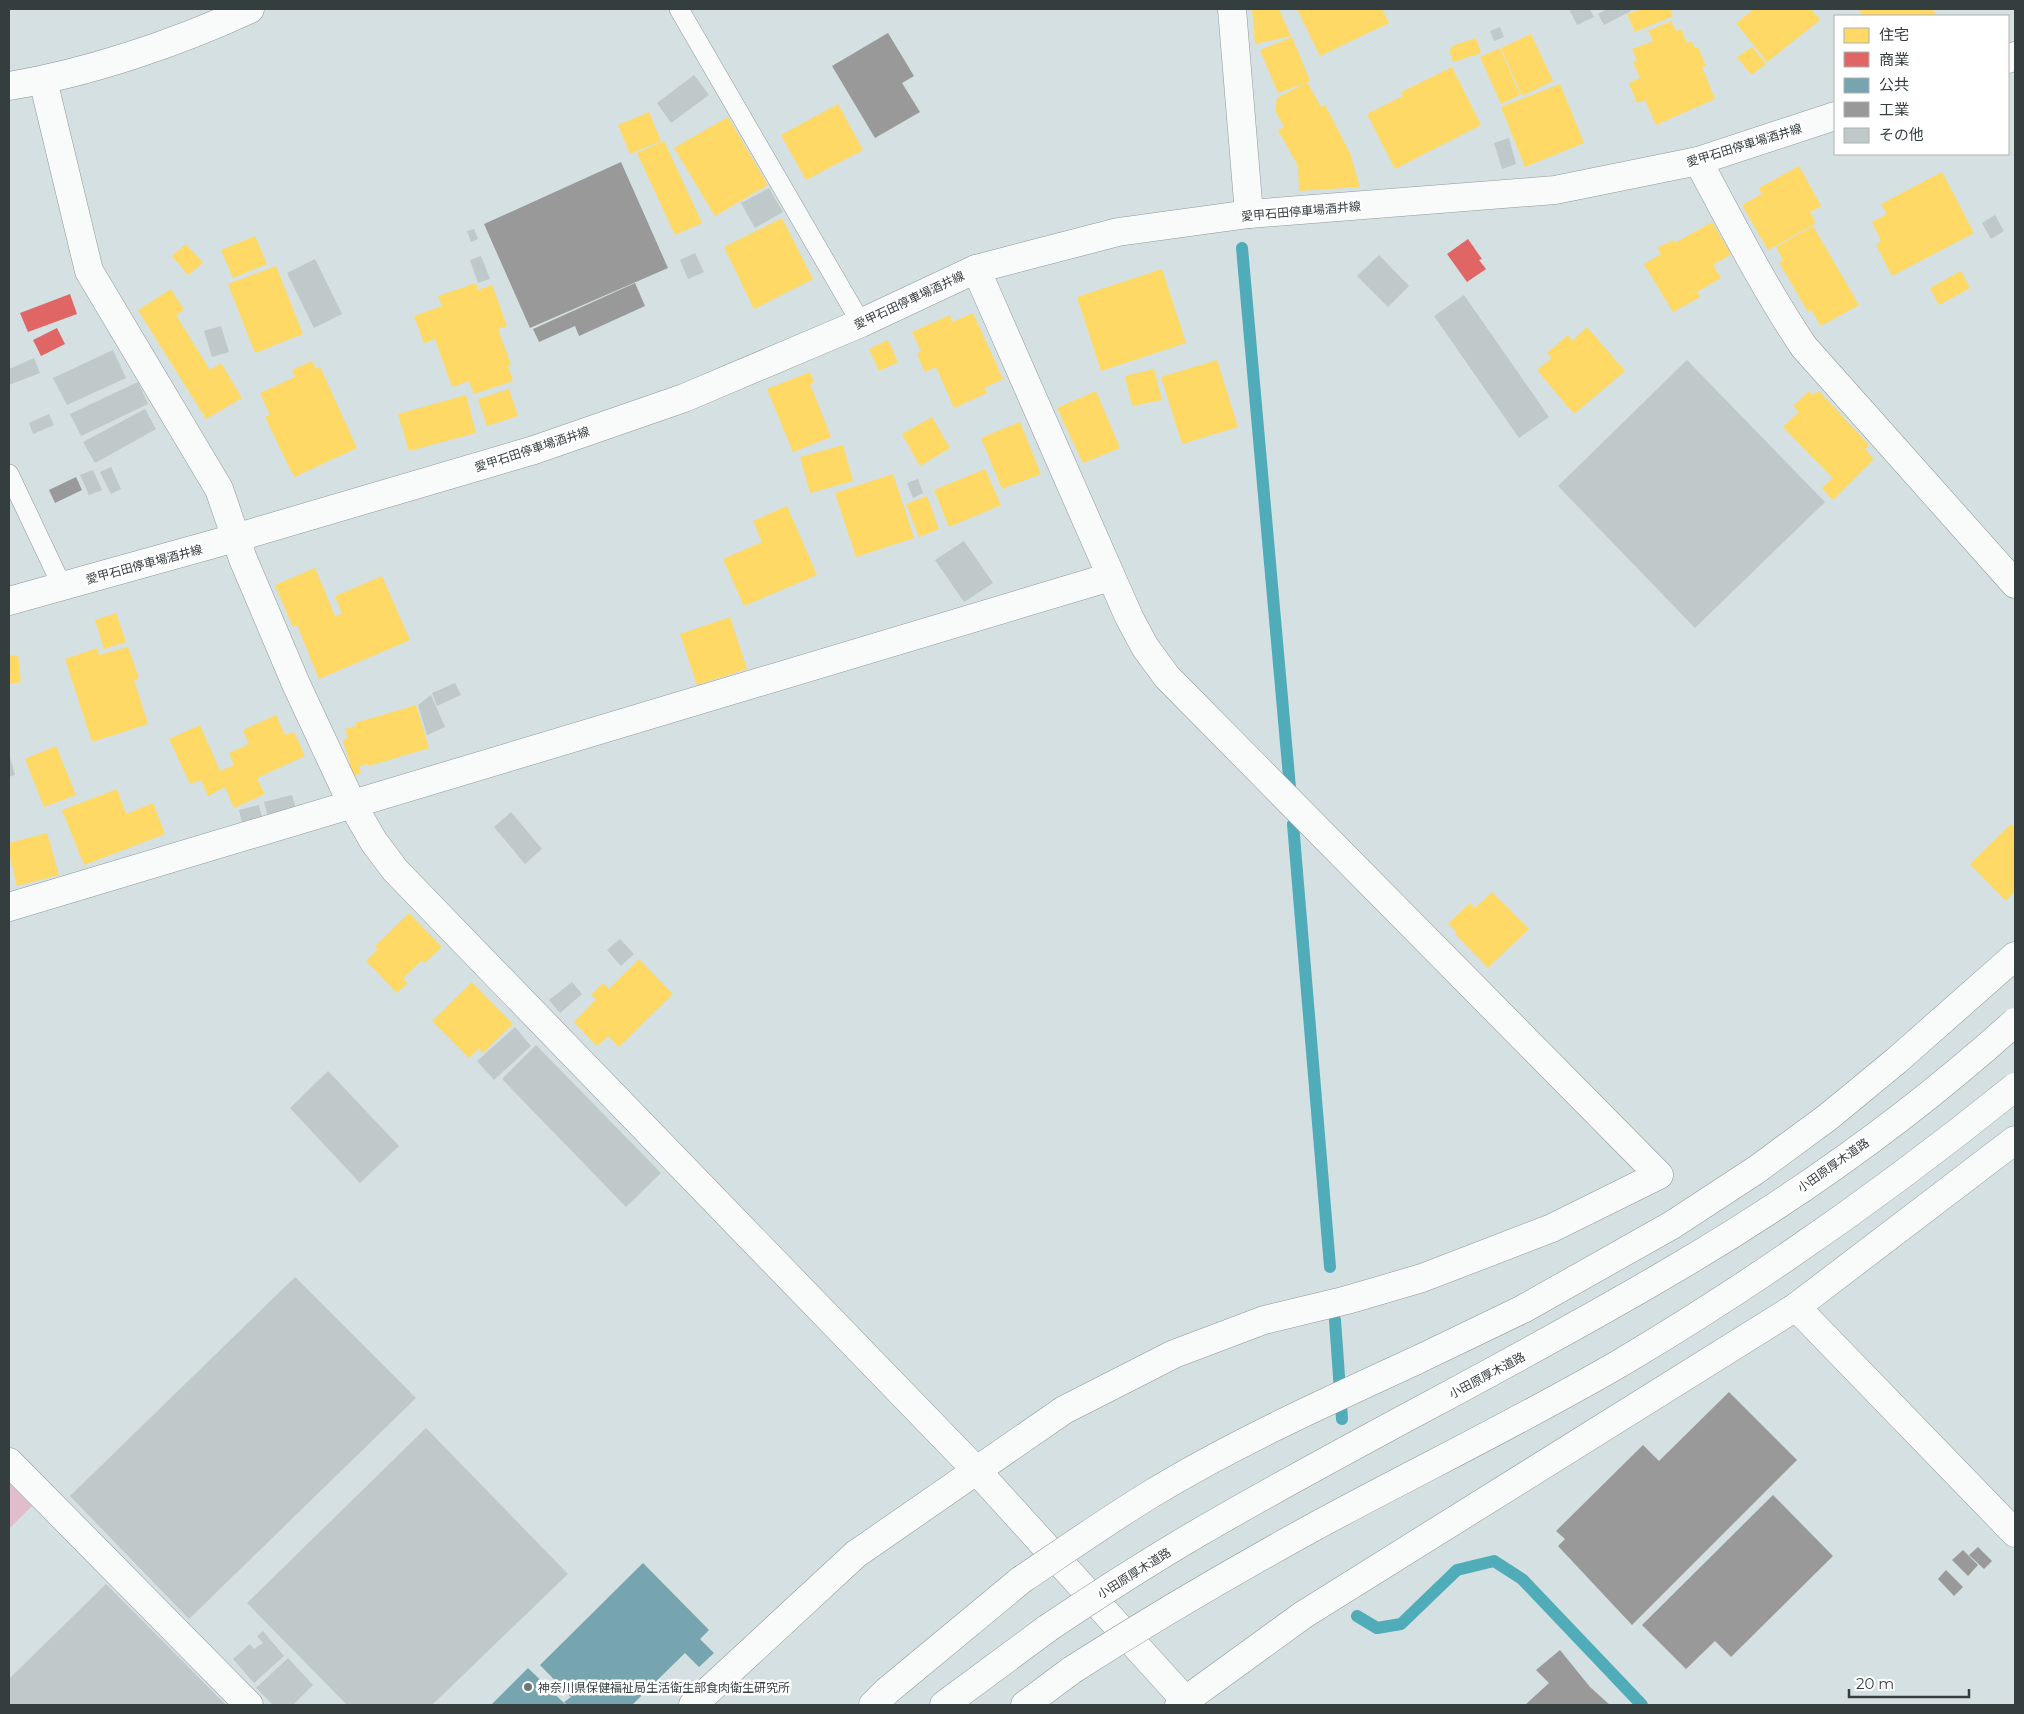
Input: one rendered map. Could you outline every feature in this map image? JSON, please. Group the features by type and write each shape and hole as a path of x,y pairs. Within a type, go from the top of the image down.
{"main road":[{"path":"9,86 43,80 155,46 250,9"},
{"path":"1232,9 1249,214"},
{"path":"43,80 89,271 219,489 235,538 296,684 352,804 374,842 395,870 977,1471 1182,1703 1303,1615 1796,1307 2015,1140"},
{"name":"愛甲石田停車場酒井線","path":"9,601 235,538 534,450 684,398 861,323 976,270 1118,232 1249,214 1555,190 1698,161 1834,116"},
{"path":"1698,161 1750,258 1804,347 2015,584"},
{"path":"693,1705 856,1554 1064,1410 1174,1354 1264,1320 1347,1300 1422,1278 1552,1228 1659,1175 1167,677 1145,647 1110,577 976,270"},
{"path":"9,907 1110,577"},
{"path":"873,1705 887,1691 1021,1580 1091,1532 1152,1494 1221,1454 1277,1426 1523,1309 1672,1225 1756,1170 1828,1117 1896,1061 2015,956"},
{"name":"小田原厚木道路","path":"944,1705 1048,1628 1199,1532 1556,1338 1674,1270 1841,1161 1920,1101 2015,1022"},
{"path":"1024,1705 1072,1670 1150,1620 1229,1574 1546,1404 1620,1363 1696,1317 1785,1260 1870,1200 1954,1137 2015,1087"},
{"path":"1796,1307 2015,1533"},
{"path":"9,1462 249,1705"}],"lane":[{"path":"679,9 861,323"},
{"path":"9,474 62,586"}],"shaded area":[{"path":"9,1483 32,1506 9,1529"}],"building: 住宅":[{"path":"1252,9 1279,9 1291,36 1255,44"},
{"path":"1297,9 1382,9 1389,23 1320,56"},
{"path":"1642,9 1670,9 1673,16 1635,32 1627,14"},
{"path":"1754,9 1811,9 1820,20 1767,62 1736,23"},
{"path":"1858,9 1932,9 1936,14 1934,15 1862,15"},
{"path":"1671,21 1676,31 1681,29 1687,43 1691,41 1695,48 1698,47 1706,66 1702,67 1715,99 1656,125 1645,100 1637,103 1629,83 1640,78 1633,62 1637,61 1632,49 1653,41 1648,31"},
{"path":"1531,34 1553,81 1522,96 1501,48"},
{"path":"1292,37 1310,81 1278,93 1260,50"},
{"path":"1476,38 1481,53 1453,62 1449,49 1453,48 1452,46"},
{"path":"1752,47 1766,64 1751,75 1737,57"},
{"path":"1500,48 1520,95 1501,104 1480,57"},
{"path":"1452,67 1481,125 1395,169 1367,114 1403,96 1401,92"},
{"path":"1307,82 1321,107 1325,105 1350,153 1360,187 1299,191 1298,166 1278,130 1284,127 1275,110 1277,98"},
{"path":"1560,84 1584,143 1525,167 1501,107"},
{"path":"838,104 863,150 806,180 781,135"},
{"path":"649,112 661,141 630,154 618,125"},
{"path":"728,117 768,185 715,216 674,148"},
{"path":"664,141 702,223 675,235 637,153"},
{"path":"1799,166 1821,206 1810,212 1816,223 1768,250 1742,205 1762,194 1759,188"},
{"path":"1942,172 1974,233 1892,276 1876,245 1881,241 1872,222 1887,214 1881,204"},
{"path":"782,218 813,279 754,309 724,247"},
{"path":"1712,222 1731,254 1713,265 1721,278 1697,292 1700,297 1673,312 1644,264 1661,254 1657,248 1673,240 1675,243"},
{"path":"1813,226 1859,305 1821,326 1811,310 1808,312 1779,262 1783,260 1776,247"},
{"path":"255,236 267,264 233,278 221,250"},
{"path":"186,244 203,263 188,275 172,256"},
{"path":"276,266 303,334 255,353 228,284"},
{"path":"1162,269 1186,343 1101,371 1077,297"},
{"path":"1961,271 1970,288 1939,305 1930,288"},
{"path":"476,283 478,290 492,285 507,326 498,329 511,365 508,366 513,381 474,394 469,381 452,387 435,339 424,343 414,316 442,306 438,296"},
{"path":"171,289 184,310 176,315 210,370 221,363 242,398 206,419 138,310"},
{"path":"973,313 1003,379 984,388 987,393 954,408 936,367 925,372 917,354 921,351 912,332 950,315 952,322"},
{"path":"1587,327 1625,371 1574,414 1537,370 1552,358 1547,353 1568,335 1572,341"},
{"path":"888,340 898,362 879,371 869,349"},
{"path":"1217,360 1238,427 1182,444 1161,377"},
{"path":"312,361 316,369 320,367 357,448 294,477 265,417 270,415 260,393 295,377 292,370"},
{"path":"1154,369 1162,400 1132,406 1125,376"},
{"path":"810,372 814,382 810,384 831,437 793,452 767,389"},
{"path":"509,389 518,416 487,426 478,399"},
{"path":"1096,391 1120,448 1083,463 1057,408"},
{"path":"1809,391 1813,395 1819,391 1869,445 1865,449 1874,459 1833,500 1822,488 1833,478 1783,427 1799,412 1793,406"},
{"path":"466,395 476,433 409,451 398,414"},
{"path":"932,417 950,448 920,466 902,434"},
{"path":"1020,422 1041,474 1002,489 981,438"},
{"path":"843,445 853,481 810,493 800,457"},
{"path":"985,469 1001,505 949,527 934,490"},
{"path":"893,474 914,538 856,557 835,493"},
{"path":"927,496 939,529 919,537 906,504"},
{"path":"787,506 817,575 744,606 723,559 762,542 753,521"},
{"path":"315,568 335,616 342,614 335,596 382,576 410,640 319,679 297,625 293,627 275,585"},
{"path":"116,613 126,642 104,649 95,620"},
{"path":"730,617 747,669 697,685 680,634"},
{"path":"128,647 139,678 134,680 148,724 92,742 65,659 97,648 99,655"},
{"path":"18,655 21,682 9,684 9,656"},
{"path":"416,705 429,748 369,766 368,764 359,766 361,773 353,776 343,740 348,738 345,729 356,726 355,723"},
{"path":"276,715 285,735 294,732 305,756 257,778 265,794 234,808 225,787 208,796 201,780 190,784 169,739 200,725 220,771 234,765 229,753 249,744 243,730"},
{"path":"56,746 76,795 44,807 25,759"},
{"path":"117,789 126,814 153,803 165,834 84,865 62,810"},
{"path":"2011,824 2015,828 2015,891 2006,901 1970,864"},
{"path":"47,833 59,875 17,886 9,853 9,843"},
{"path":"1492,892 1529,929 1488,968 1455,934 1457,932 1448,924 1470,903 1475,908"},
{"path":"409,913 442,947 425,963 422,960 403,978 408,983 397,993 366,961 378,949 375,946"},
{"path":"639,959 673,994 619,1047 608,1036 597,1046 574,1022 596,999 591,995 603,983 609,989"},
{"path":"472,982 513,1024 483,1053 479,1048 469,1058 432,1021"}],"building: 商業":[{"path":"1468,239 1482,259 1479,260 1486,269 1467,282 1447,254"},
{"path":"70,294 77,314 28,332 20,313"},
{"path":"57,328 65,344 41,356 33,340"}],"building: 公共":[{"path":"643,1563 709,1630 700,1639 714,1653 699,1667 685,1653 632,1705 567,1705 564,1702 571,1697 540,1665"},
{"name":"神奈川県保健福祉局生活衛生部食肉衛生研究所","path":"528,1668 566,1705 491,1705"}],"building: 工業":[{"path":"888,33 914,76 902,83 920,112 875,138 832,66"},
{"path":"621,162 668,268 530,328 484,224"},
{"path":"635,283 645,306 579,336 575,326 539,342 533,329"},
{"path":"76,477 82,490 55,503 49,490"},
{"path":"1729,1392 1797,1460 1632,1625 1558,1546 1565,1539 1556,1531 1643,1445 1659,1461"},
{"path":"1773,1495 1833,1556 1731,1657 1715,1641 1686,1669 1642,1625"},
{"path":"1978,1547 1992,1561 1984,1569 1969,1555"},
{"path":"1963,1550 1978,1565 1968,1576 1952,1560"},
{"path":"1946,1570 1963,1587 1954,1596 1938,1579"},
{"path":"1560,1650 1590,1687 1610,1705 1525,1705 1549,1683 1536,1670"}],"building: その他":[{"path":"1569,9 1590,9 1594,17 1577,25"},
{"path":"1607,9 1630,9 1631,11 1604,25 1598,14"},
{"path":"1500,27 1504,37 1494,41 1490,31"},
{"path":"694,75 709,95 671,123 657,103"},
{"path":"1509,138 1516,164 1502,169 1494,143"},
{"path":"769,188 783,212 755,228 741,203"},
{"path":"1995,215 2004,231 1991,239 1982,223"},
{"path":"474,229 478,239 471,242 467,231"},
{"path":"695,253 704,272 688,279 680,260"},
{"path":"1379,255 1409,286 1388,307 1357,276"},
{"path":"481,256 490,279 478,283 470,260"},
{"path":"315,259 342,314 314,328 287,273"},
{"path":"1464,295 1549,417 1519,438 1434,316"},
{"path":"221,326 229,352 212,357 204,331"},
{"path":"113,350 126,378 67,405 53,378"},
{"path":"34,358 40,373 9,385 9,369"},
{"path":"1687,360 1825,502 1695,628 1558,486"},
{"path":"138,382 148,404 81,436 70,414"},
{"path":"145,409 156,429 95,463 83,442"},
{"path":"49,414 54,425 33,434 29,423"},
{"path":"111,467 121,489 111,494 100,472"},
{"path":"93,470 102,490 89,495 80,475"},
{"path":"918,479 923,493 913,498 907,483"},
{"path":"964,541 993,583 964,602 935,560"},
{"path":"455,683 461,695 437,706 432,693"},
{"path":"431,695 445,727 427,735 418,705"},
{"path":"9,754 15,775 9,777"},
{"path":"292,795 296,809 268,817 264,802"},
{"path":"259,805 262,818 242,823 239,810"},
{"path":"511,812 542,849 525,864 494,827"},
{"path":"620,939 634,954 621,966 607,950"},
{"path":"572,982 582,994 560,1013 549,1000"},
{"path":"515,1027 531,1046 494,1080 477,1061"},
{"path":"536,1045 661,1173 626,1207 502,1079"},
{"path":"328,1071 399,1146 360,1183 290,1108"},
{"path":"295,1277 416,1398 189,1619 70,1496"},
{"path":"426,1428 568,1574 432,1705 347,1705 247,1603"},
{"path":"106,1584 226,1705 9,1705 9,1679"},
{"path":"263,1631 284,1656 254,1683 233,1659 250,1644 254,1649 263,1643 257,1636"},
{"path":"288,1658 313,1685 293,1705 273,1705 256,1688"}],"waterway":[{"path":"1242,248 1290,788"},
{"path":"1293,824 1330,1267"},
{"path":"1335,1320 1342,1419"},
{"path":"1357,1616 1377,1628 1401,1624 1457,1570 1494,1561 1522,1579 1642,1705"}],"place":[{"name":"神奈川県保健福祉局生活衛生部食肉衛生研究所","path":"528,1687"}]}
